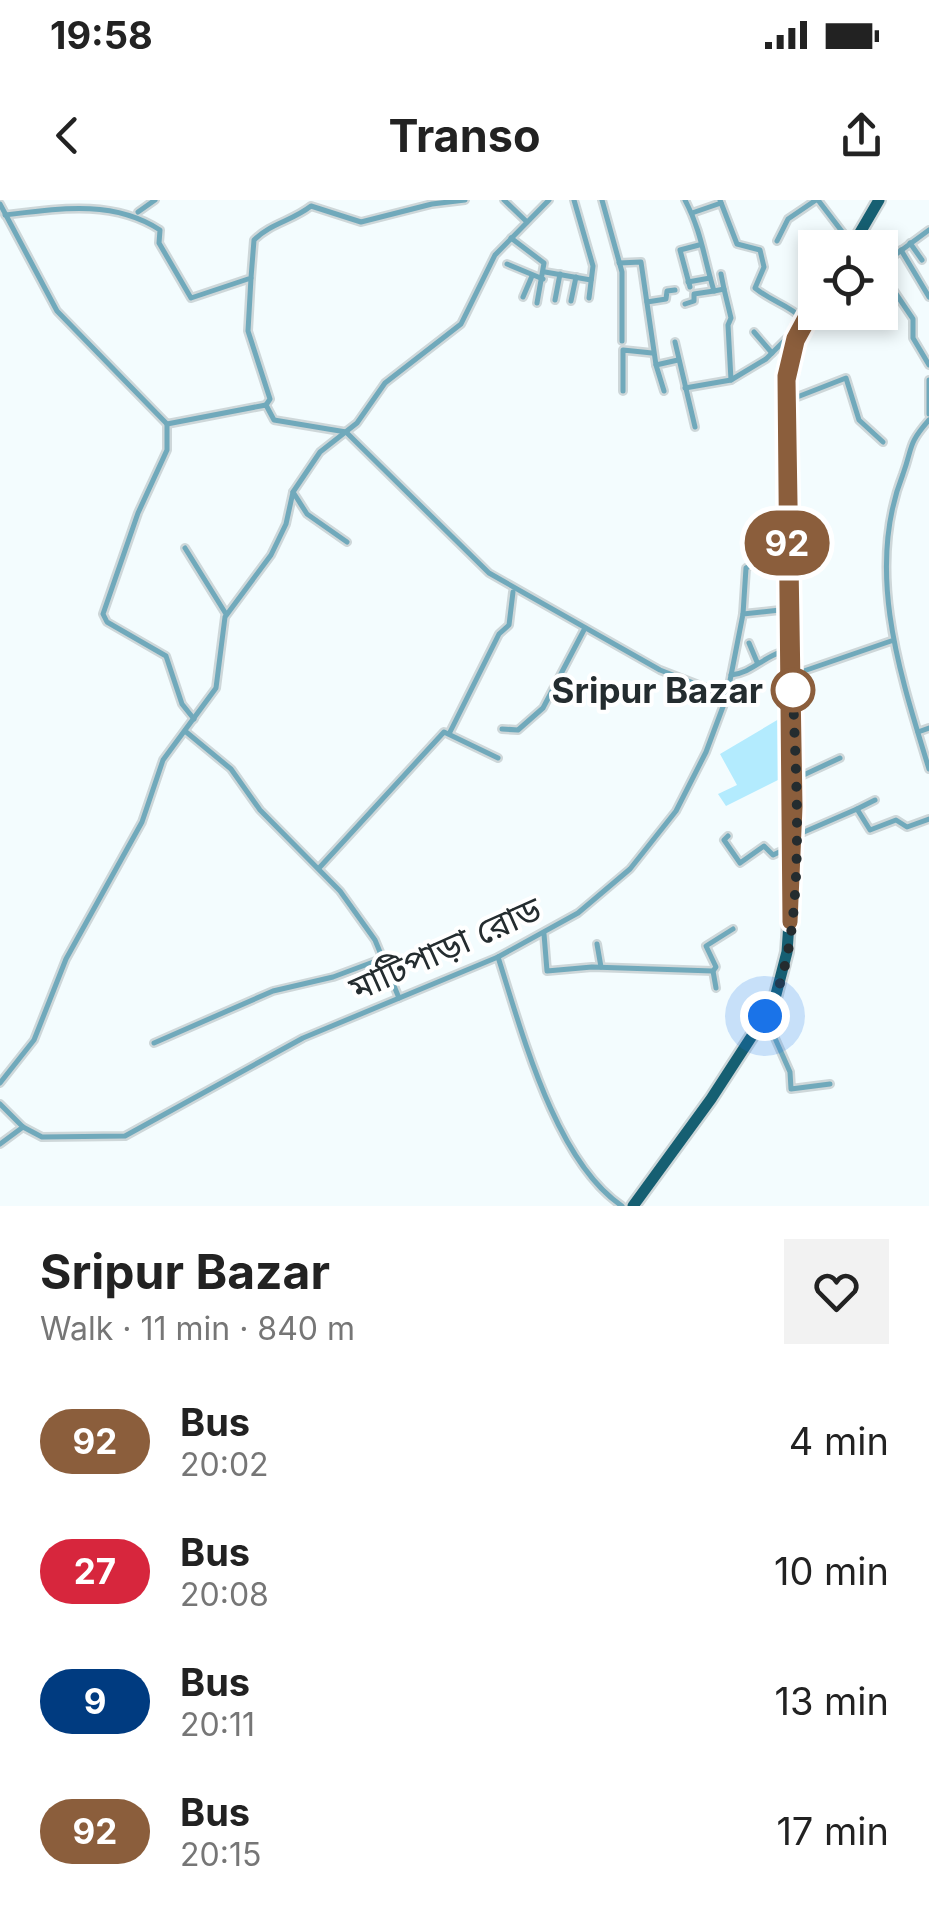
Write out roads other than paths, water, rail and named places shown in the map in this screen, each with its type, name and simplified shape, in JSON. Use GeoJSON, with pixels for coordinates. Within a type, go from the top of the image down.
{"type":"FeatureCollection","features":[{"type":"Feature","properties":{"kind":"main road"},"geometry":{"type":"LineString","coordinates":[[860,230],[877,200]]}},
{"type":"Feature","properties":{"kind":"main road"},"geometry":{"type":"LineString","coordinates":[[792,839],[785,376],[798,330]]}},
{"type":"Feature","properties":{"kind":"main road"},"geometry":{"type":"LineString","coordinates":[[633,1206],[711,1100],[780,986],[790,922],[794,779],[789,400],[791,362],[805,330]]}},
{"type":"Feature","properties":{"kind":"street"},"geometry":{"type":"LineString","coordinates":[[138,212],[155,200]]}},
{"type":"Feature","properties":{"kind":"street"},"geometry":{"type":"LineString","coordinates":[[168,424],[266,405],[270,399],[248,330],[254,240],[266,228],[292,220],[312,206],[361,222],[464,200]]}},
{"type":"Feature","properties":{"kind":"street"},"geometry":{"type":"LineString","coordinates":[[504,200],[528,223]]}},
{"type":"Feature","properties":{"kind":"street"},"geometry":{"type":"LineString","coordinates":[[0,1082],[34,1040],[66,961],[142,822],[163,760],[216,688],[226,614],[271,555],[286,524],[293,492],[320,452],[346,432],[385,383],[461,324],[490,262],[549,200]]}},
{"type":"Feature","properties":{"kind":"street"},"geometry":{"type":"LineString","coordinates":[[574,200],[593,266],[589,298]]}},
{"type":"Feature","properties":{"kind":"street"},"geometry":{"type":"LineString","coordinates":[[602,200],[619,263],[622,342]]}},
{"type":"Feature","properties":{"kind":"street"},"geometry":{"type":"LineString","coordinates":[[685,200],[702,241],[699,245],[714,291]]}},
{"type":"Feature","properties":{"kind":"street"},"geometry":{"type":"LineString","coordinates":[[777,241],[788,219],[817,200],[839,230]]}},
{"type":"Feature","properties":{"kind":"street"},"geometry":{"type":"LineString","coordinates":[[692,213],[721,201],[738,245],[760,250],[764,267],[755,288],[770,300],[785,302],[798,314]]}},
{"type":"Feature","properties":{"kind":"street"},"geometry":{"type":"LineString","coordinates":[[0,204],[57,312],[110,370],[154,406],[168,424],[167,450],[138,513],[102,614],[107,622],[166,656],[182,704],[194,719]]}},
{"type":"Feature","properties":{"kind":"street"},"geometry":{"type":"LineString","coordinates":[[5,215],[122,204],[160,230],[159,244],[191,298],[217,286],[250,278]]}},
{"type":"Feature","properties":{"kind":"street"},"geometry":{"type":"LineString","coordinates":[[898,253],[929,230]]}},
{"type":"Feature","properties":{"kind":"street"},"geometry":{"type":"LineString","coordinates":[[512,238],[543,261],[544,276],[537,303]]}},
{"type":"Feature","properties":{"kind":"street"},"geometry":{"type":"LineString","coordinates":[[910,243],[922,260]]}},
{"type":"Feature","properties":{"kind":"street"},"geometry":{"type":"LineString","coordinates":[[699,245],[680,250],[689,284],[710,278]]}},
{"type":"Feature","properties":{"kind":"street"},"geometry":{"type":"LineString","coordinates":[[901,250],[929,297]]}},
{"type":"Feature","properties":{"kind":"street"},"geometry":{"type":"LineString","coordinates":[[619,263],[640,260],[652,353],[664,391]]}},
{"type":"Feature","properties":{"kind":"street"},"geometry":{"type":"LineString","coordinates":[[507,264],[532,276],[560,274],[592,280]]}},
{"type":"Feature","properties":{"kind":"street"},"geometry":{"type":"LineString","coordinates":[[554,300],[560,274]]}},
{"type":"Feature","properties":{"kind":"street"},"geometry":{"type":"LineString","coordinates":[[721,274],[731,318],[731,380]]}},
{"type":"Feature","properties":{"kind":"street"},"geometry":{"type":"LineString","coordinates":[[523,297],[532,276]]}},
{"type":"Feature","properties":{"kind":"street"},"geometry":{"type":"LineString","coordinates":[[571,301],[576,277]]}},
{"type":"Feature","properties":{"kind":"street"},"geometry":{"type":"LineString","coordinates":[[685,304],[694,301],[694,294],[724,289]]}},
{"type":"Feature","properties":{"kind":"street"},"geometry":{"type":"LineString","coordinates":[[647,302],[666,299],[667,291],[674,290]]}},
{"type":"Feature","properties":{"kind":"street"},"geometry":{"type":"LineString","coordinates":[[898,296],[913,319],[913,338],[929,364]]}},
{"type":"Feature","properties":{"kind":"street"},"geometry":{"type":"LineString","coordinates":[[754,332],[772,353]]}},
{"type":"Feature","properties":{"kind":"street"},"geometry":{"type":"LineString","coordinates":[[684,388],[731,380],[787,338],[792,344]]}},
{"type":"Feature","properties":{"kind":"street"},"geometry":{"type":"LineString","coordinates":[[674,342],[696,427]]}},
{"type":"Feature","properties":{"kind":"street"},"geometry":{"type":"LineString","coordinates":[[623,391],[623,350],[652,353]]}},
{"type":"Feature","properties":{"kind":"street"},"geometry":{"type":"LineString","coordinates":[[656,365],[678,360]]}},
{"type":"Feature","properties":{"kind":"street"},"geometry":{"type":"LineString","coordinates":[[789,400],[846,378],[859,420],[883,442]]}},
{"type":"Feature","properties":{"kind":"street"},"geometry":{"type":"LineString","coordinates":[[929,380],[929,417],[909,444],[886,528],[891,641],[929,768]]}},
{"type":"Feature","properties":{"kind":"street"},"geometry":{"type":"LineString","coordinates":[[266,405],[274,420],[346,432],[468,554],[514,590],[660,670],[727,696]]}},
{"type":"Feature","properties":{"kind":"street"},"geometry":{"type":"LineString","coordinates":[[293,492],[307,514],[347,542]]}},
{"type":"Feature","properties":{"kind":"street","name":"মাটিপাড়া রোড"},"geometry":{"type":"LineString","coordinates":[[23,1127],[42,1137],[126,1136],[303,1038],[498,958],[544,934],[606,891],[653,844],[699,766],[727,696],[743,614],[746,568],[788,545]]}},
{"type":"Feature","properties":{"kind":"street"},"geometry":{"type":"LineString","coordinates":[[185,548],[226,614]]}},
{"type":"Feature","properties":{"kind":"street"},"geometry":{"type":"LineString","coordinates":[[320,867],[434,741],[450,732],[499,634],[509,625],[514,590]]}},
{"type":"Feature","properties":{"kind":"street"},"geometry":{"type":"LineString","coordinates":[[743,614],[789,609]]}},
{"type":"Feature","properties":{"kind":"street"},"geometry":{"type":"LineString","coordinates":[[502,729],[518,730],[543,708],[585,628]]}},
{"type":"Feature","properties":{"kind":"street"},"geometry":{"type":"LineString","coordinates":[[793,675],[891,641]]}},
{"type":"Feature","properties":{"kind":"street"},"geometry":{"type":"LineString","coordinates":[[749,643],[757,662]]}},
{"type":"Feature","properties":{"kind":"street"},"geometry":{"type":"LineString","coordinates":[[731,675],[745,674],[757,662],[789,650]]}},
{"type":"Feature","properties":{"kind":"street"},"geometry":{"type":"LineString","coordinates":[[918,732],[929,728]]}},
{"type":"Feature","properties":{"kind":"street"},"geometry":{"type":"LineString","coordinates":[[185,730],[231,769],[260,810],[320,867],[384,958],[400,999]]}},
{"type":"Feature","properties":{"kind":"street"},"geometry":{"type":"LineString","coordinates":[[450,732],[498,758]]}},
{"type":"Feature","properties":{"kind":"street"},"geometry":{"type":"LineString","coordinates":[[794,779],[840,758]]}},
{"type":"Feature","properties":{"kind":"street"},"geometry":{"type":"LineString","coordinates":[[728,836],[724,840],[740,864],[764,846],[773,855],[792,839],[875,800]]}},
{"type":"Feature","properties":{"kind":"street"},"geometry":{"type":"LineString","coordinates":[[857,809],[870,830],[896,820],[907,827],[929,819]]}},
{"type":"Feature","properties":{"kind":"street"},"geometry":{"type":"LineString","coordinates":[[716,988],[716,968],[706,946],[733,929]]}},
{"type":"Feature","properties":{"kind":"street"},"geometry":{"type":"LineString","coordinates":[[544,934],[547,971],[601,967],[714,971]]}},
{"type":"Feature","properties":{"kind":"street"},"geometry":{"type":"LineString","coordinates":[[597,944],[601,967]]}},
{"type":"Feature","properties":{"kind":"street"},"geometry":{"type":"LineString","coordinates":[[154,1042],[273,990],[333,977],[384,958]]}},
{"type":"Feature","properties":{"kind":"street"},"geometry":{"type":"LineString","coordinates":[[498,958],[519,1023],[578,1162],[604,1194],[622,1206]]}},
{"type":"Feature","properties":{"kind":"street"},"geometry":{"type":"LineString","coordinates":[[765,1016],[790,1072],[791,1089],[830,1084]]}},
{"type":"Feature","properties":{"kind":"street"},"geometry":{"type":"LineString","coordinates":[[0,1104],[23,1127],[0,1144]]}},
{"type":"Feature","properties":{"kind":"place","name":"Sripur Bazar"},"geometry":{"type":"Point","coordinates":[793,690]}}]}
